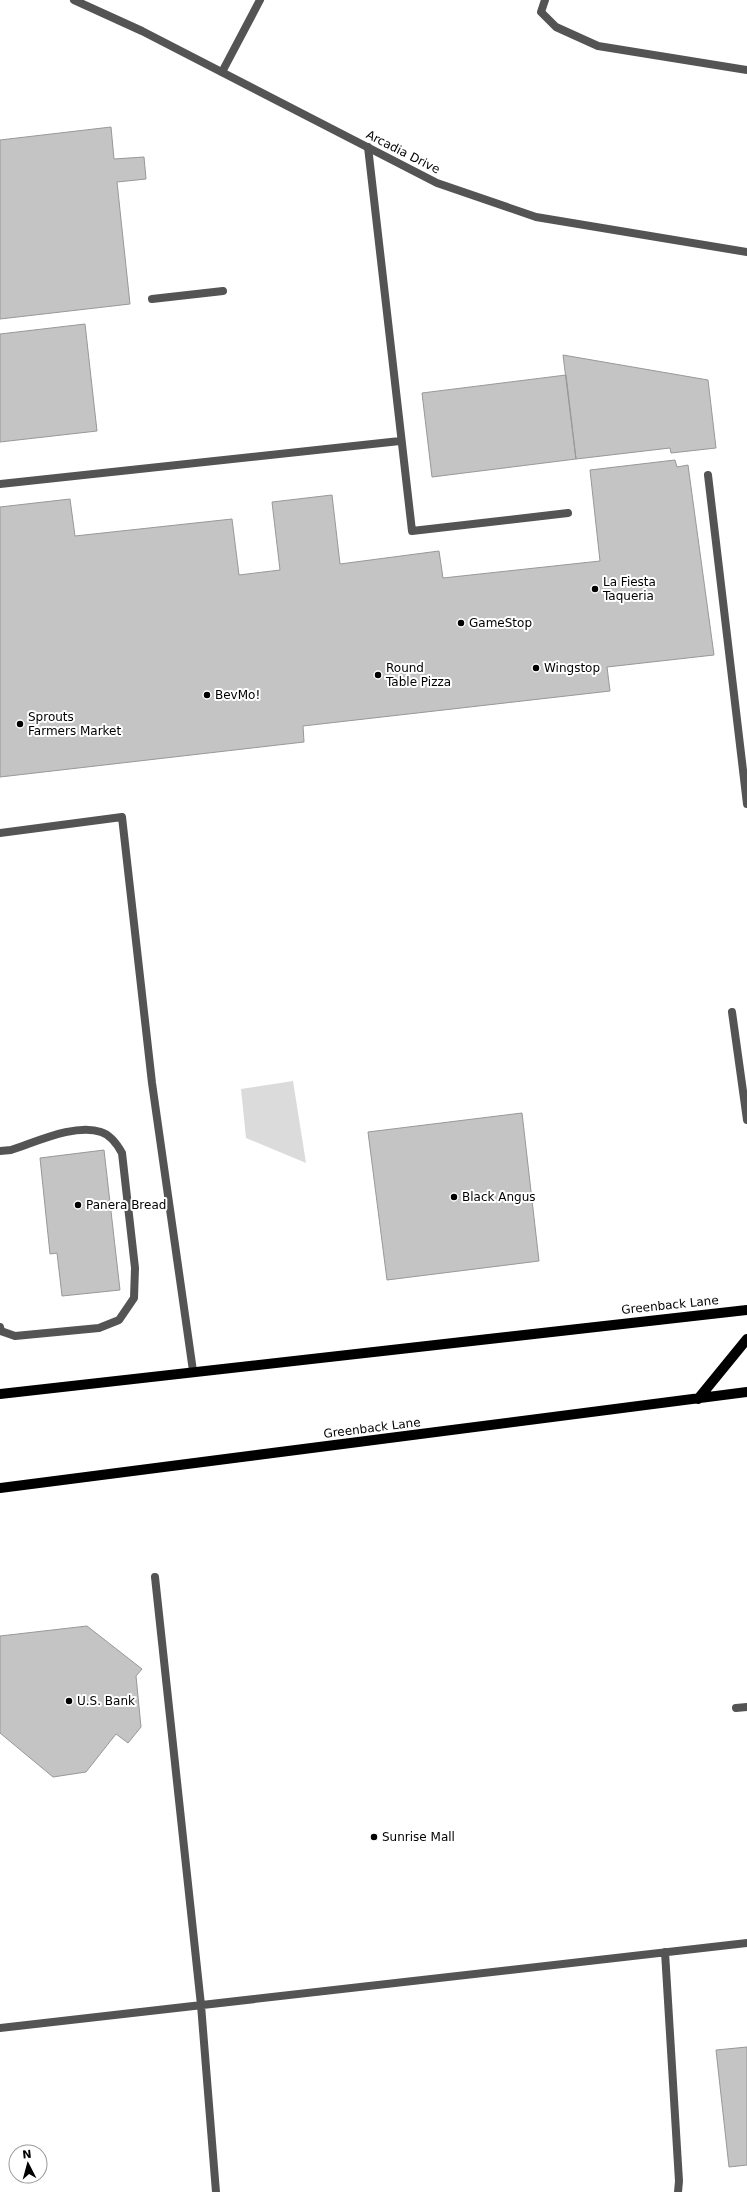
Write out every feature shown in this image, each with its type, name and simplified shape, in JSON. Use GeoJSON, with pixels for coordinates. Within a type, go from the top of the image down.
{"type":"FeatureCollection","features":[{"type":"Feature","properties":{"kind":"main road","name":"Greenback Lane"},"geometry":{"type":"LineString","coordinates":[[0,1394],[193,1371],[747,1310]]}},
{"type":"Feature","properties":{"kind":"main road"},"geometry":{"type":"LineString","coordinates":[[698,1399],[747,1339]]}},
{"type":"Feature","properties":{"kind":"main road","name":"Greenback Lane"},"geometry":{"type":"LineString","coordinates":[[0,1488],[747,1392]]}},
{"type":"Feature","properties":{"kind":"street","name":"Arcadia Drive"},"geometry":{"type":"LineString","coordinates":[[74,0],[142,31],[437,183],[536,217],[747,252]]}},
{"type":"Feature","properties":{"kind":"street"},"geometry":{"type":"LineString","coordinates":[[222,72],[260,0]]}},
{"type":"Feature","properties":{"kind":"street"},"geometry":{"type":"LineString","coordinates":[[545,0],[541,12],[556,27],[598,46],[747,70]]}},
{"type":"Feature","properties":{"kind":"street"},"geometry":{"type":"LineString","coordinates":[[368,147],[400,441],[412,531],[568,513]]}},
{"type":"Feature","properties":{"kind":"street"},"geometry":{"type":"LineString","coordinates":[[152,299],[223,291]]}},
{"type":"Feature","properties":{"kind":"street"},"geometry":{"type":"LineString","coordinates":[[0,484],[400,441]]}},
{"type":"Feature","properties":{"kind":"street"},"geometry":{"type":"LineString","coordinates":[[708,475],[747,804]]}},
{"type":"Feature","properties":{"kind":"street"},"geometry":{"type":"LineString","coordinates":[[0,833],[122,817],[152,1083],[193,1371]]}},
{"type":"Feature","properties":{"kind":"street"},"geometry":{"type":"LineString","coordinates":[[732,1012],[747,1120]]}},
{"type":"Feature","properties":{"kind":"street"},"geometry":{"type":"LineString","coordinates":[[0,1151],[11,1150],[81,1129],[101,1132],[115,1141],[122,1153],[135,1276],[134,1298],[119,1320],[99,1328],[15,1336],[1,1331],[0,1327]]}},
{"type":"Feature","properties":{"kind":"street"},"geometry":{"type":"LineString","coordinates":[[155,1577],[201,2005],[216,2192]]}},
{"type":"Feature","properties":{"kind":"street"},"geometry":{"type":"LineString","coordinates":[[736,1708],[747,1707]]}},
{"type":"Feature","properties":{"kind":"street"},"geometry":{"type":"LineString","coordinates":[[0,2028],[747,1943]]}},
{"type":"Feature","properties":{"kind":"street"},"geometry":{"type":"LineString","coordinates":[[665,1952],[678,2192]]}},
{"type":"Feature","properties":{"kind":"shaded area"},"geometry":{"type":"Polygon","coordinates":[[[293,1081],[306,1163],[246,1138],[241,1089],[293,1081]]]}},
{"type":"Feature","properties":{"kind":"building"},"geometry":{"type":"Polygon","coordinates":[[[111,127],[114,159],[144,157],[146,179],[117,182],[130,304],[0,319],[0,140],[111,127]]]}},
{"type":"Feature","properties":{"kind":"building"},"geometry":{"type":"Polygon","coordinates":[[[85,324],[97,431],[0,442],[0,334],[85,324]]]}},
{"type":"Feature","properties":{"kind":"building"},"geometry":{"type":"Polygon","coordinates":[[[563,355],[708,380],[716,448],[671,453],[670,448],[576,459],[563,355]]]}},
{"type":"Feature","properties":{"kind":"building"},"geometry":{"type":"Polygon","coordinates":[[[566,375],[576,459],[432,477],[422,393],[566,375]]]}},
{"type":"Feature","properties":{"kind":"building"},"geometry":{"type":"Polygon","coordinates":[[[675,460],[677,467],[688,465],[714,655],[607,667],[610,691],[303,726],[304,742],[0,777],[0,507],[70,499],[75,536],[232,519],[239,575],[280,570],[272,502],[332,495],[340,564],[439,551],[443,578],[600,561],[590,470],[675,460]]]}},
{"type":"Feature","properties":{"kind":"building","name":"Black Angus"},"geometry":{"type":"Polygon","coordinates":[[[522,1113],[539,1261],[387,1280],[368,1132],[522,1113]]]}},
{"type":"Feature","properties":{"kind":"building","name":"Panera Bread"},"geometry":{"type":"Polygon","coordinates":[[[104,1150],[120,1290],[62,1296],[57,1253],[50,1254],[40,1158],[104,1150]]]}},
{"type":"Feature","properties":{"kind":"building","name":"U.S. Bank"},"geometry":{"type":"Polygon","coordinates":[[[87,1626],[142,1669],[136,1676],[141,1727],[128,1743],[116,1734],[86,1772],[53,1777],[0,1733],[0,1636],[87,1626]]]}},
{"type":"Feature","properties":{"kind":"building"},"geometry":{"type":"Polygon","coordinates":[[[747,2047],[747,2165],[729,2167],[716,2050],[747,2047]]]}},
{"type":"Feature","properties":{"kind":"place","name":"La Fiesta Taqueria"},"geometry":{"type":"Point","coordinates":[595,589]}},
{"type":"Feature","properties":{"kind":"place","name":"GameStop"},"geometry":{"type":"Point","coordinates":[461,623]}},
{"type":"Feature","properties":{"kind":"place","name":"Wingstop"},"geometry":{"type":"Point","coordinates":[536,668]}},
{"type":"Feature","properties":{"kind":"place","name":"Round Table Pizza"},"geometry":{"type":"Point","coordinates":[378,675]}},
{"type":"Feature","properties":{"kind":"place","name":"BevMo!"},"geometry":{"type":"Point","coordinates":[207,695]}},
{"type":"Feature","properties":{"kind":"place","name":"Sprouts Farmers Market"},"geometry":{"type":"Point","coordinates":[20,724]}},
{"type":"Feature","properties":{"kind":"place","name":"Black Angus"},"geometry":{"type":"Point","coordinates":[454,1197]}},
{"type":"Feature","properties":{"kind":"place","name":"Panera Bread"},"geometry":{"type":"Point","coordinates":[78,1205]}},
{"type":"Feature","properties":{"kind":"place","name":"U.S. Bank"},"geometry":{"type":"Point","coordinates":[69,1701]}},
{"type":"Feature","properties":{"kind":"place","name":"Sunrise Mall"},"geometry":{"type":"Point","coordinates":[374,1837]}}]}
